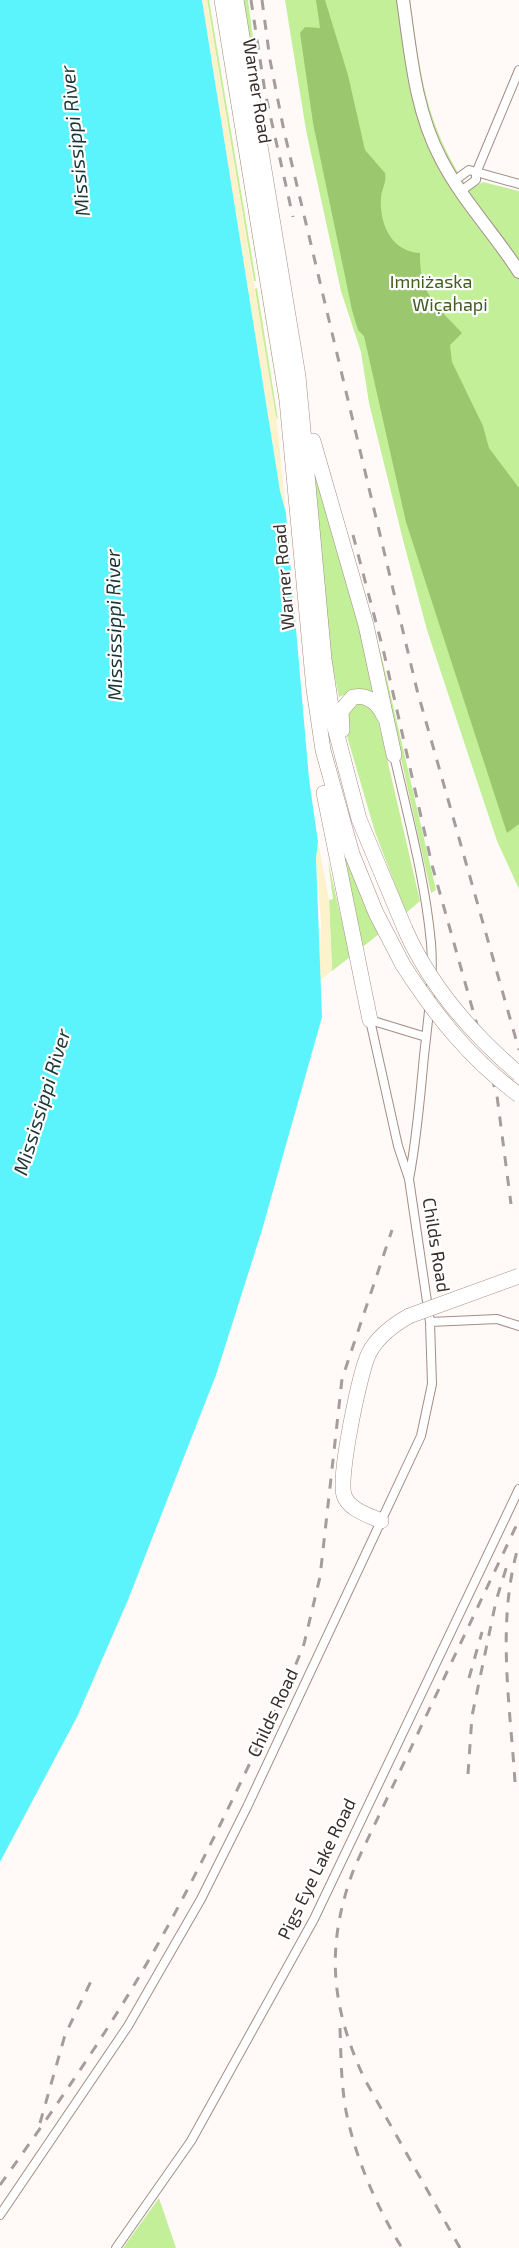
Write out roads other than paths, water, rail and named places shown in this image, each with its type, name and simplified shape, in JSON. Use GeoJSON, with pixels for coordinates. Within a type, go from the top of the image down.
{"type":"FeatureCollection","features":[{"type":"Feature","properties":{"kind":"highway","name":"Warner Road"},"geometry":{"type":"LineString","coordinates":[[222,0],[287,400],[314,688],[327,772],[345,834],[367,894],[404,965],[450,1031],[481,1063],[519,1095]]}},
{"type":"Feature","properties":{"kind":"highway","name":"Warner Road"},"geometry":{"type":"LineString","coordinates":[[236,0],[298,376],[327,679],[337,741],[353,801],[378,869],[422,962],[452,1006],[484,1043],[519,1074]]}},
{"type":"Feature","properties":{"kind":"highway"},"geometry":{"type":"LineString","coordinates":[[298,376],[322,478],[366,625],[394,755]]}},
{"type":"Feature","properties":{"kind":"highway"},"geometry":{"type":"LineString","coordinates":[[314,688],[326,805],[370,1020]]}},
{"type":"Feature","properties":{"kind":"highway"},"geometry":{"type":"LineString","coordinates":[[353,801],[341,716],[344,705],[350,699],[365,696],[378,706],[394,755]]}},
{"type":"Feature","properties":{"kind":"highway"},"geometry":{"type":"LineString","coordinates":[[381,1521],[352,1507],[347,1501],[343,1478],[360,1382],[369,1353],[387,1331],[409,1316],[519,1276]]}},
{"type":"Feature","properties":{"kind":"street"},"geometry":{"type":"LineString","coordinates":[[403,0],[421,108],[431,138],[457,186],[519,272]]}},
{"type":"Feature","properties":{"kind":"street"},"geometry":{"type":"LineString","coordinates":[[476,173],[519,70]]}},
{"type":"Feature","properties":{"kind":"street"},"geometry":{"type":"LineString","coordinates":[[457,186],[469,170],[519,184]]}},
{"type":"Feature","properties":{"kind":"street","name":"Childs Road"},"geometry":{"type":"LineString","coordinates":[[394,755],[428,911],[432,973],[415,1146],[409,1179]]}},
{"type":"Feature","properties":{"kind":"street"},"geometry":{"type":"LineString","coordinates":[[370,1020],[426,1037]]}},
{"type":"Feature","properties":{"kind":"street","name":"Childs Road"},"geometry":{"type":"LineString","coordinates":[[0,2215],[122,2035],[201,1899],[247,1807],[426,1422],[433,1372],[430,1322],[409,1179],[398,1146],[370,1020]]}},
{"type":"Feature","properties":{"kind":"street"},"geometry":{"type":"LineString","coordinates":[[430,1322],[497,1319],[519,1326]]}},
{"type":"Feature","properties":{"kind":"street","name":"Pigs Eye Lake Road"},"geometry":{"type":"LineString","coordinates":[[116,2248],[191,2140],[314,1919],[519,1489]]}},
{"type":"Feature","properties":{"kind":"water","name":"Mississippi River"},"geometry":{"type":"Polygon","coordinates":[[[0,0],[202,0],[280,491],[286,513],[309,779],[318,842],[316,858],[322,1017],[262,1230],[216,1375],[128,1600],[77,1717],[0,1862],[0,0]]]}},
{"type":"Feature","properties":{"kind":"railway"},"geometry":{"type":"LineString","coordinates":[[251,0],[265,92],[293,217]]}},
{"type":"Feature","properties":{"kind":"railway"},"geometry":{"type":"LineString","coordinates":[[262,0],[270,60],[284,131],[417,690],[519,1050]]}},
{"type":"Feature","properties":{"kind":"railway"},"geometry":{"type":"LineString","coordinates":[[353,535],[384,653],[432,865],[497,1096],[511,1204]]}},
{"type":"Feature","properties":{"kind":"railway"},"geometry":{"type":"LineString","coordinates":[[0,2185],[74,2079],[143,1970],[201,1862],[290,1679],[304,1644],[320,1577],[342,1379],[392,1230]]}},
{"type":"Feature","properties":{"kind":"railway"},"geometry":{"type":"LineString","coordinates":[[460,2248],[365,2080],[353,2052],[344,2026],[339,2000],[336,1948],[345,1895],[355,1866],[519,1520]]}},
{"type":"Feature","properties":{"kind":"railway"},"geometry":{"type":"LineString","coordinates":[[515,1782],[506,1632],[512,1573],[519,1544]]}},
{"type":"Feature","properties":{"kind":"railway"},"geometry":{"type":"LineString","coordinates":[[468,1774],[472,1716],[496,1601],[509,1559]]}},
{"type":"Feature","properties":{"kind":"railway"},"geometry":{"type":"LineString","coordinates":[[469,1678],[482,1632]]}},
{"type":"Feature","properties":{"kind":"railway"},"geometry":{"type":"LineString","coordinates":[[40,2123],[65,2035],[93,1977]]}},
{"type":"Feature","properties":{"kind":"railway"},"geometry":{"type":"LineString","coordinates":[[340,2028],[343,2090],[355,2146],[368,2182],[402,2248]]}},
{"type":"Feature","properties":{"kind":"park label","name":"Imniżaska"},"geometry":{"type":"Point","coordinates":[431,282]}},
{"type":"Feature","properties":{"kind":"park label","name":"Wic̣aḣapi"},"geometry":{"type":"Point","coordinates":[450,305]}}]}
